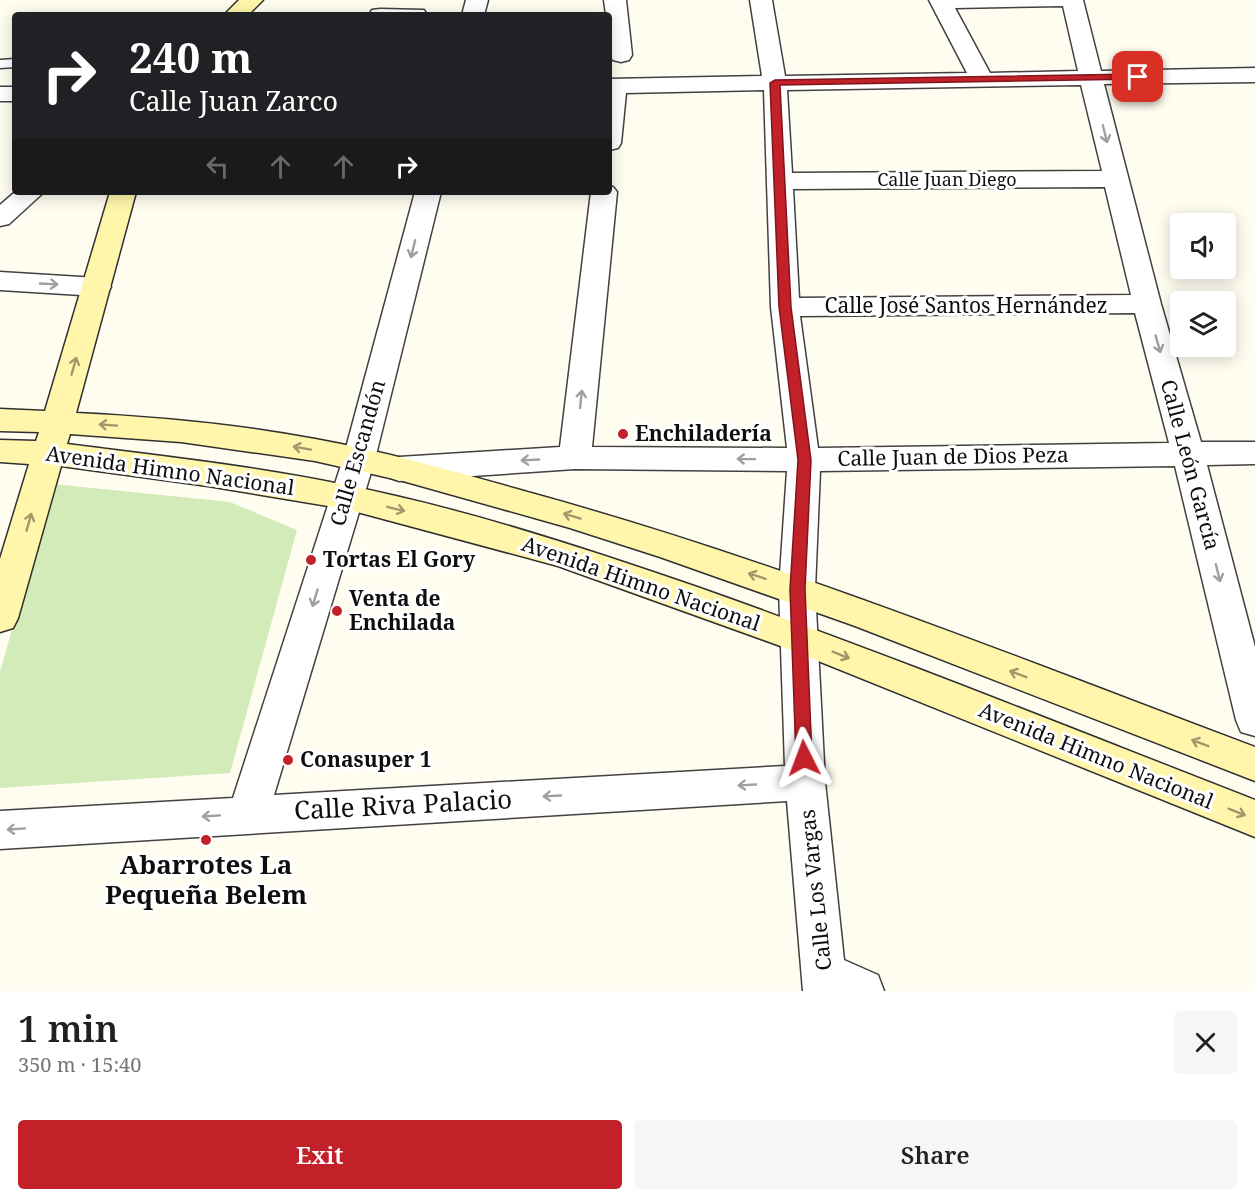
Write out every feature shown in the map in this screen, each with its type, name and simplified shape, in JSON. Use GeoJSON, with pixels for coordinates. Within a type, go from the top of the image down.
{"type":"FeatureCollection","features":[{"type":"Feature","properties":{"kind":"main road"},"geometry":{"type":"LineString","coordinates":[[238,12],[252,0]]}},
{"type":"Feature","properties":{"kind":"main road"},"geometry":{"type":"LineString","coordinates":[[0,618],[10,554],[53,438],[122,195]]}},
{"type":"Feature","properties":{"kind":"main road","name":"Avenida Himno Nacional"},"geometry":{"type":"LineString","coordinates":[[0,420],[53,438],[208,474],[346,497],[455,524],[565,555],[798,638],[1255,819]]}},
{"type":"Feature","properties":{"kind":"main road","name":"Avenida Himno Nacional"},"geometry":{"type":"LineString","coordinates":[[0,451],[53,438],[209,435],[359,459],[567,514],[797,589],[1255,764]]}},
{"type":"Feature","properties":{"kind":"street"},"geometry":{"type":"LineString","coordinates":[[615,0],[621,55]]}},
{"type":"Feature","properties":{"kind":"street","name":"Calle Los Vargas"},"geometry":{"type":"LineString","coordinates":[[761,0],[775,83],[785,307],[804,460],[797,589],[805,782],[837,985]]}},
{"type":"Feature","properties":{"kind":"street"},"geometry":{"type":"LineString","coordinates":[[982,79],[941,1],[1064,0]]}},
{"type":"Feature","properties":{"kind":"street","name":"Calle León García"},"geometry":{"type":"LineString","coordinates":[[1072,0],[1147,304],[1188,454],[1255,720]]}},
{"type":"Feature","properties":{"kind":"street"},"geometry":{"type":"LineString","coordinates":[[612,86],[1255,75]]}},
{"type":"Feature","properties":{"kind":"street","name":"Calle Juan Diego"},"geometry":{"type":"LineString","coordinates":[[778,182],[1116,179]]}},
{"type":"Feature","properties":{"kind":"street"},"geometry":{"type":"LineString","coordinates":[[0,218],[27,195]]}},
{"type":"Feature","properties":{"kind":"street","name":"Calle Escandón"},"geometry":{"type":"LineString","coordinates":[[248,814],[359,459],[427,195]]}},
{"type":"Feature","properties":{"kind":"street"},"geometry":{"type":"LineString","coordinates":[[575,458],[604,195]]}},
{"type":"Feature","properties":{"kind":"street"},"geometry":{"type":"LineString","coordinates":[[0,281],[97,287]]}},
{"type":"Feature","properties":{"kind":"street","name":"Calle José Santos Hernández"},"geometry":{"type":"LineString","coordinates":[[785,307],[1147,304]]}},
{"type":"Feature","properties":{"kind":"street","name":"Calle Juan de Dios Peza"},"geometry":{"type":"LineString","coordinates":[[399,469],[575,458],[804,460],[1255,453]]}},
{"type":"Feature","properties":{"kind":"street","name":"Calle Riva Palacio"},"geometry":{"type":"LineString","coordinates":[[0,830],[805,782]]}},
{"type":"Feature","properties":{"kind":"green space"},"geometry":{"type":"Polygon","coordinates":[[[53,484],[230,502],[297,530],[230,773],[0,788],[0,672],[53,484]]]}},
{"type":"Feature","properties":{"kind":"place","name":"Enchiladería"},"geometry":{"type":"Point","coordinates":[623,434]}},
{"type":"Feature","properties":{"kind":"place","name":"Tortas El Gory"},"geometry":{"type":"Point","coordinates":[311,560]}},
{"type":"Feature","properties":{"kind":"place","name":"Venta de Enchilada"},"geometry":{"type":"Point","coordinates":[337,611]}},
{"type":"Feature","properties":{"kind":"place","name":"Conasuper 1"},"geometry":{"type":"Point","coordinates":[288,760]}},
{"type":"Feature","properties":{"kind":"place","name":"Abarrotes La Pequeña Belem"},"geometry":{"type":"Point","coordinates":[206,840]}},
{"type":"Feature","properties":{"kind":"route"},"geometry":{"type":"LineString","coordinates":[[804,758],[797,589],[804,460],[785,307],[775,83],[1138,77]]}}]}
